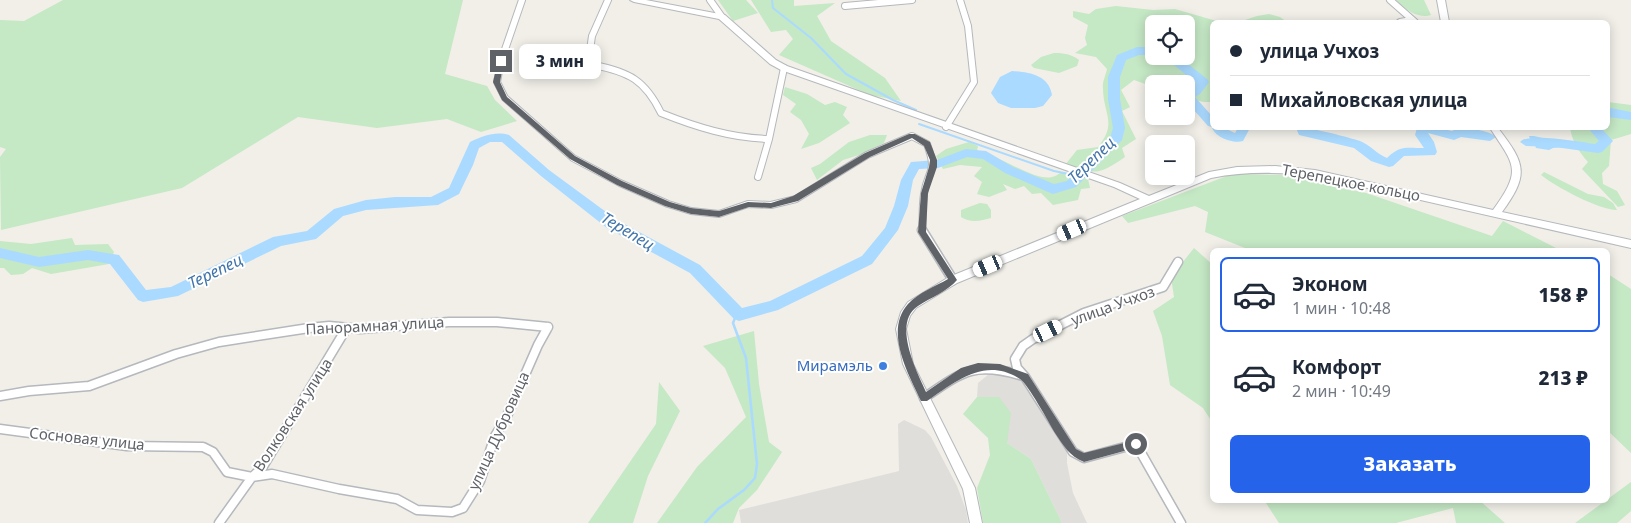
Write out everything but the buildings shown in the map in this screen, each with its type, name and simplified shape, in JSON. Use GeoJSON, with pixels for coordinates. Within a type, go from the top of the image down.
{"type":"FeatureCollection","features":[{"type":"Feature","properties":{"kind":"street"},"geometry":{"type":"LineString","coordinates":[[522,0],[501,61],[497,82],[505,98],[573,158],[620,183],[668,204],[691,211],[719,214],[748,204],[771,205],[796,199],[867,155],[912,136],[927,144],[933,163],[924,193],[922,232],[953,280]]}},
{"type":"Feature","properties":{"kind":"street"},"geometry":{"type":"LineString","coordinates":[[608,0],[592,36],[589,57],[594,65],[616,69],[636,77],[654,98],[661,113],[705,131],[739,138],[769,139]]}},
{"type":"Feature","properties":{"kind":"street"},"geometry":{"type":"LineString","coordinates":[[634,0],[722,17]]}},
{"type":"Feature","properties":{"kind":"street"},"geometry":{"type":"LineString","coordinates":[[710,0],[722,17],[773,62],[784,68],[1067,168],[1148,199]]}},
{"type":"Feature","properties":{"kind":"street"},"geometry":{"type":"LineString","coordinates":[[845,6],[912,0]]}},
{"type":"Feature","properties":{"kind":"street"},"geometry":{"type":"LineString","coordinates":[[946,126],[974,82],[968,26],[960,0]]}},
{"type":"Feature","properties":{"kind":"street"},"geometry":{"type":"LineString","coordinates":[[1390,0],[1413,20]]}},
{"type":"Feature","properties":{"kind":"street"},"geometry":{"type":"LineString","coordinates":[[1441,0],[1445,20]]}},
{"type":"Feature","properties":{"kind":"street"},"geometry":{"type":"LineString","coordinates":[[758,177],[769,139],[784,68]]}},
{"type":"Feature","properties":{"kind":"street"},"geometry":{"type":"LineString","coordinates":[[1496,130],[1512,152],[1519,170],[1512,191],[1496,213]]}},
{"type":"Feature","properties":{"kind":"street","name":"Терепецкое кольцо"},"geometry":{"type":"LineString","coordinates":[[976,523],[969,488],[908,364],[901,328],[905,315],[912,305],[953,280],[1148,199],[1209,175],[1235,169],[1276,168],[1315,174],[1631,244]]}},
{"type":"Feature","properties":{"kind":"street","name":"улица Учхоз"},"geometry":{"type":"LineString","coordinates":[[1178,262],[1163,287],[1084,313],[1033,338],[1023,346],[1015,359],[1017,368],[1073,452],[1084,458],[1136,444],[1181,523]]}},
{"type":"Feature","properties":{"kind":"street","name":"Панорамная улица"},"geometry":{"type":"LineString","coordinates":[[0,396],[89,386],[176,354],[219,342],[309,328],[329,326],[360,329],[449,322],[497,322],[548,327]]}},
{"type":"Feature","properties":{"kind":"street","name":"улица Дубровица"},"geometry":{"type":"LineString","coordinates":[[463,508],[480,480],[495,436],[506,418],[538,345],[548,327]]}},
{"type":"Feature","properties":{"kind":"street","name":"Волковская улица"},"geometry":{"type":"LineString","coordinates":[[220,523],[252,477],[262,468],[332,355],[346,328]]}},
{"type":"Feature","properties":{"kind":"street"},"geometry":{"type":"LineString","coordinates":[[924,398],[964,371],[978,367],[1000,368],[1024,376]]}},
{"type":"Feature","properties":{"kind":"street","name":"Сосновая улица"},"geometry":{"type":"LineString","coordinates":[[0,429],[127,446],[202,447],[213,452],[227,472],[252,477],[272,474],[396,499],[417,510],[452,512],[463,508]]}},
{"type":"Feature","properties":{"kind":"shaded area"},"geometry":{"type":"Polygon","coordinates":[[[994,370],[1022,380],[1067,447],[1067,463],[1073,493],[1087,523],[1062,523],[1031,459],[1007,443],[977,397],[978,383],[994,370]]]}},
{"type":"Feature","properties":{"kind":"shaded area"},"geometry":{"type":"Polygon","coordinates":[[[904,420],[925,430],[931,437],[957,486],[966,510],[968,523],[741,523],[739,510],[899,471],[898,424],[904,420]]]}},
{"type":"Feature","properties":{"kind":"green space"},"geometry":{"type":"Polygon","coordinates":[[[63,0],[463,0],[445,74],[487,86],[495,100],[517,121],[481,132],[447,119],[377,128],[298,117],[182,188],[1,230],[0,157],[6,149],[0,147],[0,20],[24,21],[63,0]]]}},
{"type":"Feature","properties":{"kind":"green space"},"geometry":{"type":"Polygon","coordinates":[[[718,0],[746,0],[758,13],[733,21],[718,0]]]}},
{"type":"Feature","properties":{"kind":"green space"},"geometry":{"type":"Polygon","coordinates":[[[751,0],[794,0],[794,6],[835,3],[817,16],[831,41],[885,78],[901,101],[870,95],[779,55],[793,39],[786,30],[771,32],[751,0]]]}},
{"type":"Feature","properties":{"kind":"green space"},"geometry":{"type":"Polygon","coordinates":[[[1396,0],[1424,0],[1431,15],[1421,16],[1416,14],[1407,10],[1396,0]]]}},
{"type":"Feature","properties":{"kind":"green space"},"geometry":{"type":"Polygon","coordinates":[[[1116,6],[1153,10],[1175,9],[1213,20],[1210,20],[1210,102],[1195,100],[1195,75],[1145,75],[1145,84],[1134,80],[1121,90],[1130,107],[1122,111],[1136,139],[1122,148],[1125,157],[1108,168],[1096,172],[1065,165],[1077,150],[1098,147],[1104,139],[1108,125],[1103,86],[1107,69],[1096,57],[1075,53],[1087,45],[1085,38],[1088,25],[1073,17],[1073,11],[1089,14],[1096,9],[1116,6]]]}},
{"type":"Feature","properties":{"kind":"green space"},"geometry":{"type":"Polygon","coordinates":[[[1269,14],[1284,20],[1245,20],[1269,14]]]}},
{"type":"Feature","properties":{"kind":"green space"},"geometry":{"type":"Polygon","coordinates":[[[1054,53],[1073,56],[1079,60],[1077,66],[1059,73],[1034,68],[1031,65],[1041,57],[1054,53]]]}},
{"type":"Feature","properties":{"kind":"green space"},"geometry":{"type":"Polygon","coordinates":[[[785,87],[807,94],[825,105],[835,102],[847,107],[843,115],[850,123],[819,143],[801,149],[809,134],[801,120],[790,112],[796,104],[783,95],[785,87]]]}},
{"type":"Feature","properties":{"kind":"green space"},"geometry":{"type":"Polygon","coordinates":[[[1610,102],[1631,105],[1631,134],[1611,140],[1609,166],[1602,173],[1603,184],[1617,191],[1625,205],[1618,207],[1582,169],[1588,162],[1572,137],[1570,130],[1610,130],[1610,102]]]}},
{"type":"Feature","properties":{"kind":"green space"},"geometry":{"type":"Polygon","coordinates":[[[870,135],[887,135],[884,143],[859,155],[843,160],[817,180],[811,168],[820,164],[849,142],[870,135]]]}},
{"type":"Feature","properties":{"kind":"green space"},"geometry":{"type":"Polygon","coordinates":[[[969,142],[978,146],[977,151],[1036,175],[1052,177],[1063,172],[1088,179],[1090,188],[1081,189],[1078,200],[1053,205],[1041,193],[1032,194],[1024,186],[1015,189],[1003,184],[1007,190],[989,197],[977,194],[982,182],[974,176],[982,167],[960,165],[943,169],[936,156],[946,149],[969,142]]]}},
{"type":"Feature","properties":{"kind":"green space"},"geometry":{"type":"Polygon","coordinates":[[[1544,172],[1588,194],[1604,197],[1613,203],[1617,210],[1589,202],[1557,186],[1541,175],[1544,172]]]}},
{"type":"Feature","properties":{"kind":"green space"},"geometry":{"type":"Polygon","coordinates":[[[1232,174],[1282,175],[1366,193],[1492,236],[1503,221],[1556,248],[1245,248],[1205,232],[1208,212],[1195,206],[1128,223],[1122,216],[1232,174]]]}},
{"type":"Feature","properties":{"kind":"green space"},"geometry":{"type":"Polygon","coordinates":[[[980,203],[987,204],[991,210],[991,218],[976,221],[961,217],[961,210],[980,203]]]}},
{"type":"Feature","properties":{"kind":"green space"},"geometry":{"type":"Polygon","coordinates":[[[72,238],[75,245],[108,244],[114,252],[109,264],[51,274],[32,268],[23,274],[11,275],[4,268],[0,268],[0,241],[31,244],[72,238]]]}},
{"type":"Feature","properties":{"kind":"green space"},"geometry":{"type":"Polygon","coordinates":[[[1194,248],[1210,262],[1210,419],[1203,408],[1170,385],[1162,336],[1153,311],[1174,297],[1171,277],[1194,248]]]}},
{"type":"Feature","properties":{"kind":"green space"},"geometry":{"type":"Polygon","coordinates":[[[1610,275],[1631,289],[1631,453],[1610,433],[1610,275]]]}},
{"type":"Feature","properties":{"kind":"green space"},"geometry":{"type":"Polygon","coordinates":[[[754,331],[759,384],[769,442],[782,452],[757,490],[739,508],[733,523],[657,523],[697,467],[746,417],[725,368],[703,346],[754,331]]]}},
{"type":"Feature","properties":{"kind":"green space"},"geometry":{"type":"Polygon","coordinates":[[[659,382],[680,411],[648,476],[633,523],[588,523],[656,424],[659,382]]]}},
{"type":"Feature","properties":{"kind":"green space"},"geometry":{"type":"Polygon","coordinates":[[[977,397],[999,397],[1011,413],[1007,443],[1031,459],[1062,523],[983,523],[977,488],[990,455],[988,438],[963,414],[977,397]]]}},
{"type":"Feature","properties":{"kind":"green space"},"geometry":{"type":"Polygon","coordinates":[[[1631,482],[1631,511],[1617,523],[1575,523],[1602,503],[1610,503],[1610,497],[1631,482]]]}},
{"type":"Feature","properties":{"kind":"green space"},"geometry":{"type":"Polygon","coordinates":[[[1266,503],[1482,503],[1505,523],[1456,523],[1453,508],[1396,523],[1279,523],[1266,503]]]}},
{"type":"Feature","properties":{"kind":"water"},"geometry":{"type":"Polygon","coordinates":[[[1012,71],[1025,72],[1037,76],[1047,83],[1052,95],[1043,106],[1011,108],[998,103],[991,93],[1000,77],[1012,71]]]}},
{"type":"Feature","properties":{"kind":"water"},"geometry":{"type":"Polygon","coordinates":[[[1529,136],[1577,146],[1549,150],[1536,148],[1535,145],[1526,142],[1531,141],[1529,136]]]}},
{"type":"Feature","properties":{"kind":"waterway"},"geometry":{"type":"LineString","coordinates":[[772,0],[773,8],[811,38],[846,74],[893,100],[916,110]]}},
{"type":"Feature","properties":{"kind":"waterway","name":"Терепец"},"geometry":{"type":"LineString","coordinates":[[0,253],[39,262],[88,255],[114,259],[143,296],[173,292],[278,241],[311,235],[339,212],[366,205],[395,202],[433,202],[454,191],[467,165],[474,145],[488,138],[505,138],[545,173],[612,224],[695,269],[739,315],[773,306],[867,260],[891,230],[901,206],[907,180],[915,165],[938,164],[966,153],[986,155],[1009,170],[1053,189],[1071,184],[1096,157],[1116,140],[1119,128],[1114,99],[1114,77],[1121,58],[1137,51],[1145,51]]}},
{"type":"Feature","properties":{"kind":"waterway","name":"Терепец"},"geometry":{"type":"LineString","coordinates":[[1182,65],[1203,82],[1196,91],[1188,96],[1210,121]]}},
{"type":"Feature","properties":{"kind":"waterway","name":"Терепец"},"geometry":{"type":"LineString","coordinates":[[1610,112],[1631,116]]}},
{"type":"Feature","properties":{"kind":"waterway"},"geometry":{"type":"LineString","coordinates":[[919,124],[1054,171],[1078,176]]}},
{"type":"Feature","properties":{"kind":"waterway","name":"Терепец"},"geometry":{"type":"LineString","coordinates":[[1219,130],[1224,134],[1239,138],[1243,130]]}},
{"type":"Feature","properties":{"kind":"waterway","name":"Терепец"},"geometry":{"type":"LineString","coordinates":[[1302,130],[1303,132],[1358,145],[1375,158],[1389,163],[1401,152],[1431,152],[1428,142],[1421,135],[1422,130]]}},
{"type":"Feature","properties":{"kind":"waterway","name":"Терепец"},"geometry":{"type":"LineString","coordinates":[[1433,130],[1454,136],[1459,132],[1490,137]]}},
{"type":"Feature","properties":{"kind":"waterway","name":"Терепец"},"geometry":{"type":"LineString","coordinates":[[1526,142],[1555,143],[1598,149],[1607,141],[1596,130]]}},
{"type":"Feature","properties":{"kind":"waterway"},"geometry":{"type":"LineString","coordinates":[[705,523],[718,509],[744,490],[755,478],[757,464],[746,358],[733,323],[737,313]]}},
{"type":"Feature","properties":{"kind":"place","name":"Мирамэль"},"geometry":{"type":"Point","coordinates":[883,366]}},
{"type":"Feature","properties":{"kind":"route"},"geometry":{"type":"LineString","coordinates":[[501,61],[497,82],[505,98],[573,158],[620,183],[668,204],[691,211],[719,214],[748,204],[771,205],[796,199],[867,155],[893,143],[912,136],[927,144],[933,160],[933,167],[924,193],[922,232],[953,280],[912,305],[905,315],[901,328],[908,364],[924,398],[964,371],[978,367],[1000,368],[1024,376],[1073,452],[1084,458],[1136,444]]}}]}
